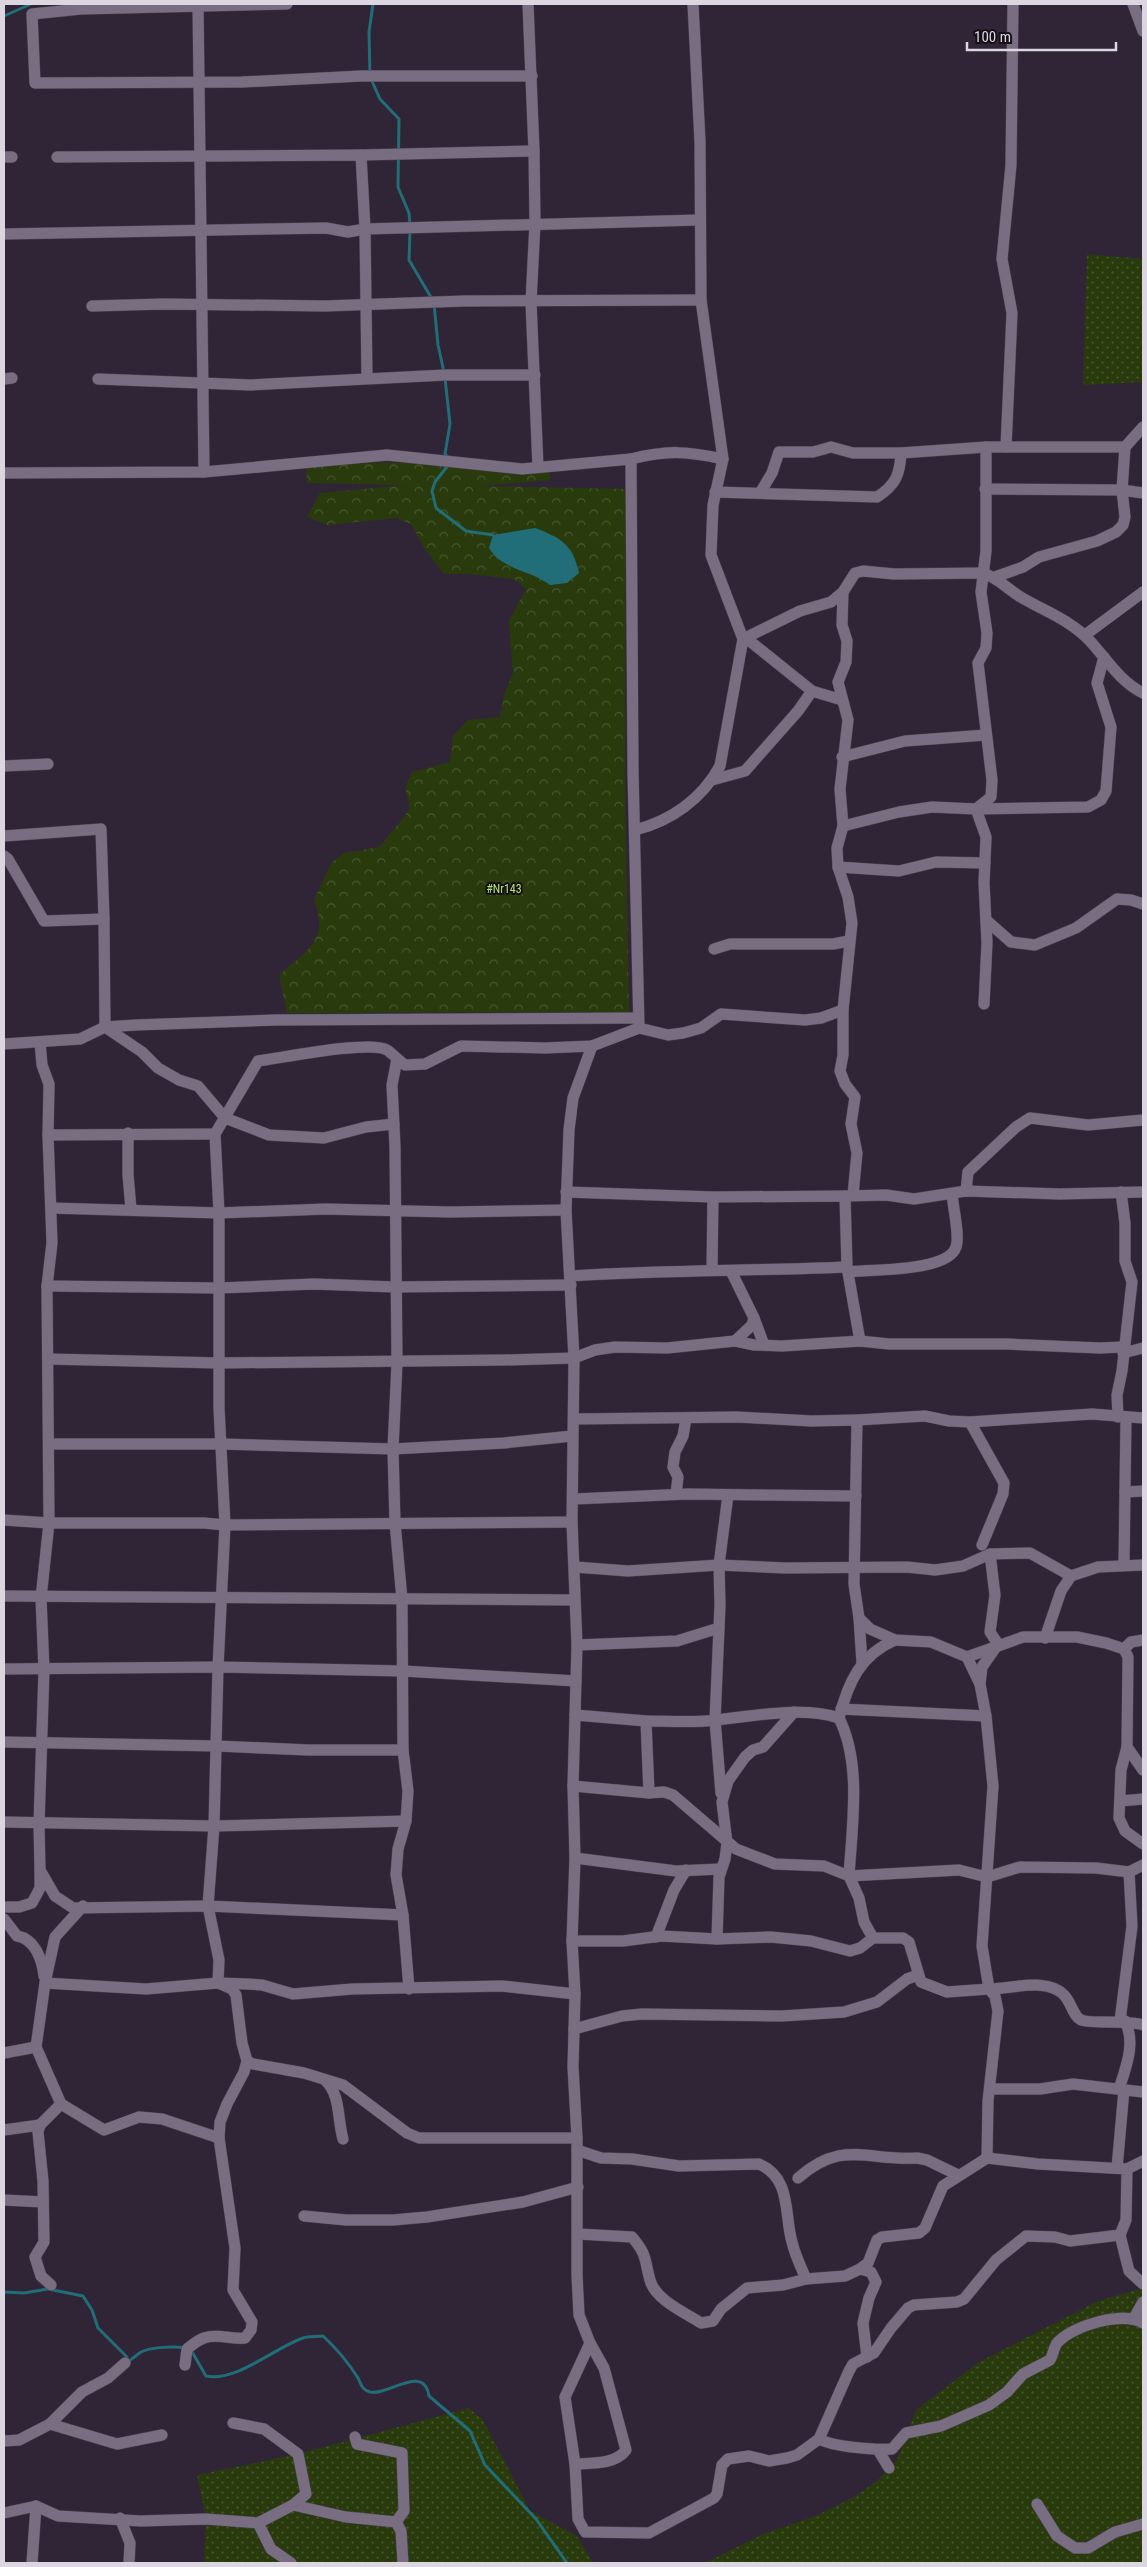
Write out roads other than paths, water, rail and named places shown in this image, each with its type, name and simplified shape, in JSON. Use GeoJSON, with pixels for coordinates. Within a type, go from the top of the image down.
{"type":"FeatureCollection","features":[{"type":"Feature","properties":{"kind":"street"},"geometry":{"type":"LineString","coordinates":[[287,4],[81,9],[32,14],[35,83],[314,80],[360,76],[532,76]]}},
{"type":"Feature","properties":{"kind":"street"},"geometry":{"type":"LineString","coordinates":[[528,4],[534,151],[535,224],[532,302],[538,467]]}},
{"type":"Feature","properties":{"kind":"street"},"geometry":{"type":"LineString","coordinates":[[635,830],[654,826],[682,809],[712,780],[720,766],[744,639],[713,564],[711,547],[715,492],[723,459],[701,300],[700,142],[693,4]]}},
{"type":"Feature","properties":{"kind":"street"},"geometry":{"type":"LineString","coordinates":[[1006,447],[1012,313],[1002,259],[1012,166],[1013,4]]}},
{"type":"Feature","properties":{"kind":"street"},"geometry":{"type":"LineString","coordinates":[[1133,4],[1143,31]]}},
{"type":"Feature","properties":{"kind":"street"},"geometry":{"type":"LineString","coordinates":[[198,5],[198,82],[202,157],[200,231],[204,472]]}},
{"type":"Feature","properties":{"kind":"street"},"geometry":{"type":"LineString","coordinates":[[57,156],[202,157],[534,151]]}},
{"type":"Feature","properties":{"kind":"street"},"geometry":{"type":"LineString","coordinates":[[361,155],[365,230],[367,378]]}},
{"type":"Feature","properties":{"kind":"street"},"geometry":{"type":"LineString","coordinates":[[4,234],[326,228],[348,232],[535,224],[700,220]]}},
{"type":"Feature","properties":{"kind":"street"},"geometry":{"type":"LineString","coordinates":[[92,306],[365,304],[464,301],[532,302],[643,299],[701,300]]}},
{"type":"Feature","properties":{"kind":"street"},"geometry":{"type":"LineString","coordinates":[[98,379],[251,385],[445,374],[534,375]]}},
{"type":"Feature","properties":{"kind":"street"},"geometry":{"type":"LineString","coordinates":[[995,577],[1023,568],[1040,557],[1097,541],[1116,532],[1123,525],[1125,517],[1122,490],[1125,447],[1143,427]]}},
{"type":"Feature","properties":{"kind":"street"},"geometry":{"type":"LineString","coordinates":[[760,494],[772,473],[779,452],[813,452],[831,447],[854,453],[901,453],[986,447],[1125,447]]}},
{"type":"Feature","properties":{"kind":"street"},"geometry":{"type":"LineString","coordinates":[[976,809],[991,797],[992,780],[978,663],[986,648],[988,633],[981,592],[986,551],[986,447]]}},
{"type":"Feature","properties":{"kind":"street"},"geometry":{"type":"LineString","coordinates":[[4,474],[204,472],[386,456],[522,469],[631,460],[661,452],[679,452],[723,459]]}},
{"type":"Feature","properties":{"kind":"street"},"geometry":{"type":"LineString","coordinates":[[715,492],[877,496],[891,488],[900,471],[901,453]]}},
{"type":"Feature","properties":{"kind":"street"},"geometry":{"type":"LineString","coordinates":[[631,460],[633,763],[639,1023]]}},
{"type":"Feature","properties":{"kind":"street"},"geometry":{"type":"LineString","coordinates":[[985,489],[1122,490],[1143,493]]}},
{"type":"Feature","properties":{"kind":"street"},"geometry":{"type":"LineString","coordinates":[[744,639],[800,611],[831,602],[842,592],[855,573],[863,571],[894,574],[983,573],[995,577],[1025,600],[1056,615],[1085,636],[1128,683],[1143,693]]}},
{"type":"Feature","properties":{"kind":"street"},"geometry":{"type":"LineString","coordinates":[[842,592],[842,624],[847,641],[846,662],[838,682],[848,720],[842,757],[840,789],[843,826],[837,848],[838,867],[850,909],[840,1070],[845,1084],[855,1096],[851,1124],[857,1153],[849,1196],[848,1269],[860,1341]]}},
{"type":"Feature","properties":{"kind":"street"},"geometry":{"type":"LineString","coordinates":[[1085,636],[1143,592]]}},
{"type":"Feature","properties":{"kind":"street"},"geometry":{"type":"LineString","coordinates":[[744,639],[812,691],[842,700]]}},
{"type":"Feature","properties":{"kind":"street"},"geometry":{"type":"LineString","coordinates":[[843,826],[932,806],[976,809],[1088,807],[1101,800],[1106,791],[1111,727],[1097,682],[1104,657]]}},
{"type":"Feature","properties":{"kind":"street"},"geometry":{"type":"LineString","coordinates":[[712,780],[745,772],[798,712],[812,691]]}},
{"type":"Feature","properties":{"kind":"street"},"geometry":{"type":"LineString","coordinates":[[842,757],[905,741],[986,735]]}},
{"type":"Feature","properties":{"kind":"street"},"geometry":{"type":"LineString","coordinates":[[4,766],[48,764]]}},
{"type":"Feature","properties":{"kind":"street"},"geometry":{"type":"LineString","coordinates":[[976,809],[986,837],[984,863],[986,920],[984,1004]]}},
{"type":"Feature","properties":{"kind":"street"},"geometry":{"type":"LineString","coordinates":[[4,836],[101,829],[105,1027]]}},
{"type":"Feature","properties":{"kind":"street"},"geometry":{"type":"LineString","coordinates":[[4,856],[8,859],[44,920],[104,919]]}},
{"type":"Feature","properties":{"kind":"street"},"geometry":{"type":"LineString","coordinates":[[838,867],[899,871],[936,862],[984,863]]}},
{"type":"Feature","properties":{"kind":"street"},"geometry":{"type":"LineString","coordinates":[[986,920],[1011,942],[1035,945],[1076,928],[1118,899],[1131,900],[1143,904]]}},
{"type":"Feature","properties":{"kind":"street"},"geometry":{"type":"LineString","coordinates":[[714,950],[730,944],[833,944],[849,941]]}},
{"type":"Feature","properties":{"kind":"street"},"geometry":{"type":"LineString","coordinates":[[4,1044],[80,1039],[105,1027],[276,1020],[639,1023],[668,1035],[701,1028],[721,1014],[805,1020],[822,1018],[843,1010]]}},
{"type":"Feature","properties":{"kind":"street"},"geometry":{"type":"LineString","coordinates":[[218,1983],[219,1960],[208,1906],[214,1826],[218,1667],[225,1525],[221,1444],[215,1134],[258,1061],[318,1051],[364,1048],[386,1049],[405,1065],[425,1064],[461,1046],[545,1048],[592,1046],[639,1023]]}},
{"type":"Feature","properties":{"kind":"street"},"geometry":{"type":"LineString","coordinates":[[105,1027],[142,1052],[158,1068],[179,1080],[198,1086],[225,1118],[269,1135],[324,1138],[366,1127],[394,1124]]}},
{"type":"Feature","properties":{"kind":"street"},"geometry":{"type":"LineString","coordinates":[[4,1907],[19,1907],[32,1903],[40,1888],[39,1824],[44,1670],[41,1598],[49,1523],[50,1444],[47,1286],[52,1244],[48,1135],[49,1084],[42,1065],[40,1042]]}},
{"type":"Feature","properties":{"kind":"street"},"geometry":{"type":"LineString","coordinates":[[574,2464],[600,2463],[621,2457],[626,2450],[604,2368],[590,2343],[579,2315],[577,2144],[572,2067],[575,1994],[572,1942],[575,1858],[573,1786],[577,1645],[572,1522],[574,1499],[572,1436],[575,1419],[574,1358],[566,1192],[569,1130],[574,1098],[592,1046]]}},
{"type":"Feature","properties":{"kind":"street"},"geometry":{"type":"LineString","coordinates":[[397,1059],[392,1085],[396,1210],[395,1287],[397,1362],[393,1449],[395,1524],[402,1599],[403,1750],[407,1772],[406,1821],[398,1850],[396,1875],[403,1915],[409,1989]]}},
{"type":"Feature","properties":{"kind":"street"},"geometry":{"type":"LineString","coordinates":[[966,1191],[968,1172],[1016,1127],[1030,1118],[1088,1125],[1143,1120]]}},
{"type":"Feature","properties":{"kind":"street"},"geometry":{"type":"LineString","coordinates":[[48,1135],[128,1133],[215,1134]]}},
{"type":"Feature","properties":{"kind":"street"},"geometry":{"type":"LineString","coordinates":[[128,1133],[128,1175],[131,1209]]}},
{"type":"Feature","properties":{"kind":"street"},"geometry":{"type":"LineString","coordinates":[[566,1192],[713,1197],[886,1195],[914,1199],[966,1191],[1060,1194],[1143,1192]]}},
{"type":"Feature","properties":{"kind":"street"},"geometry":{"type":"LineString","coordinates":[[1121,1192],[1125,1223],[1125,1261],[1132,1282],[1117,1395],[1122,1417],[1125,1492],[1124,1565]]}},
{"type":"Feature","properties":{"kind":"street"},"geometry":{"type":"LineString","coordinates":[[47,1286],[219,1288],[314,1284],[395,1287],[570,1280],[712,1270],[848,1269],[919,1266],[941,1261],[953,1254],[957,1245],[952,1194]]}},
{"type":"Feature","properties":{"kind":"street"},"geometry":{"type":"LineString","coordinates":[[712,1270],[713,1197]]}},
{"type":"Feature","properties":{"kind":"street"},"geometry":{"type":"LineString","coordinates":[[51,1208],[218,1213],[326,1209],[566,1210]]}},
{"type":"Feature","properties":{"kind":"street"},"geometry":{"type":"LineString","coordinates":[[731,1271],[754,1318],[764,1345]]}},
{"type":"Feature","properties":{"kind":"street"},"geometry":{"type":"LineString","coordinates":[[735,1341],[752,1325],[754,1318]]}},
{"type":"Feature","properties":{"kind":"street"},"geometry":{"type":"LineString","coordinates":[[48,1359],[219,1364],[574,1358],[595,1350],[615,1347],[667,1348],[735,1341],[764,1345],[860,1341],[889,1344],[926,1343],[1123,1350],[1143,1348]]}},
{"type":"Feature","properties":{"kind":"street"},"geometry":{"type":"LineString","coordinates":[[575,1419],[857,1420],[925,1416],[949,1421],[970,1422],[1068,1415],[1143,1418]]}},
{"type":"Feature","properties":{"kind":"street"},"geometry":{"type":"LineString","coordinates":[[676,1494],[678,1478],[673,1467],[674,1452],[683,1436],[686,1418]]}},
{"type":"Feature","properties":{"kind":"street"},"geometry":{"type":"LineString","coordinates":[[857,1420],[854,1599],[858,1618],[862,1663]]}},
{"type":"Feature","properties":{"kind":"street"},"geometry":{"type":"LineString","coordinates":[[970,1422],[1004,1483],[1003,1494],[982,1545]]}},
{"type":"Feature","properties":{"kind":"street"},"geometry":{"type":"LineString","coordinates":[[50,1444],[221,1444],[393,1449],[504,1443],[572,1436]]}},
{"type":"Feature","properties":{"kind":"street"},"geometry":{"type":"LineString","coordinates":[[1125,1492],[1143,1491]]}},
{"type":"Feature","properties":{"kind":"street"},"geometry":{"type":"LineString","coordinates":[[574,1499],[676,1494],[856,1496]]}},
{"type":"Feature","properties":{"kind":"street"},"geometry":{"type":"LineString","coordinates":[[717,1939],[720,1869],[725,1859],[727,1843],[715,1720],[719,1628],[719,1565],[728,1495]]}},
{"type":"Feature","properties":{"kind":"street"},"geometry":{"type":"LineString","coordinates":[[4,1520],[49,1523],[204,1523],[225,1525],[572,1522]]}},
{"type":"Feature","properties":{"kind":"street"},"geometry":{"type":"LineString","coordinates":[[575,1567],[628,1571],[719,1565],[946,1570],[963,1566],[990,1554],[1030,1553],[1071,1576]]}},
{"type":"Feature","properties":{"kind":"street"},"geometry":{"type":"LineString","coordinates":[[990,1554],[995,1595],[990,1632],[998,1644]]}},
{"type":"Feature","properties":{"kind":"street"},"geometry":{"type":"LineString","coordinates":[[1045,1638],[1061,1591],[1071,1576],[1087,1569],[1143,1565]]}},
{"type":"Feature","properties":{"kind":"street"},"geometry":{"type":"LineString","coordinates":[[4,1596],[41,1598],[574,1600]]}},
{"type":"Feature","properties":{"kind":"street"},"geometry":{"type":"LineString","coordinates":[[858,1618],[870,1629],[895,1640],[931,1642],[967,1656],[1023,1637],[1090,1639],[1124,1649],[1128,1657],[1127,1747],[1121,1770],[1120,1824],[1125,1831],[1143,1844]]}},
{"type":"Feature","properties":{"kind":"street"},"geometry":{"type":"LineString","coordinates":[[577,1645],[677,1641],[719,1628]]}},
{"type":"Feature","properties":{"kind":"street"},"geometry":{"type":"LineString","coordinates":[[873,1938],[864,1922],[859,1898],[849,1876],[853,1806],[852,1777],[847,1736],[840,1714],[846,1689],[862,1663],[886,1644],[895,1640]]}},
{"type":"Feature","properties":{"kind":"street"},"geometry":{"type":"LineString","coordinates":[[1124,1649],[1131,1642],[1143,1640]]}},
{"type":"Feature","properties":{"kind":"street"},"geometry":{"type":"LineString","coordinates":[[980,1684],[982,1667],[998,1644]]}},
{"type":"Feature","properties":{"kind":"street"},"geometry":{"type":"LineString","coordinates":[[967,1656],[980,1684],[986,1716],[993,1786],[982,1946],[989,1989],[996,1996],[998,2012],[990,2089],[987,2158]]}},
{"type":"Feature","properties":{"kind":"street"},"geometry":{"type":"LineString","coordinates":[[4,1669],[218,1667],[403,1671],[576,1681]]}},
{"type":"Feature","properties":{"kind":"street"},"geometry":{"type":"LineString","coordinates":[[722,1802],[728,1781],[740,1764],[753,1750],[763,1747],[794,1712]]}},
{"type":"Feature","properties":{"kind":"street"},"geometry":{"type":"LineString","coordinates":[[575,1715],[646,1721],[715,1720],[794,1712],[986,1716]]}},
{"type":"Feature","properties":{"kind":"street"},"geometry":{"type":"LineString","coordinates":[[646,1721],[649,1793]]}},
{"type":"Feature","properties":{"kind":"street"},"geometry":{"type":"LineString","coordinates":[[4,1742],[217,1746],[308,1750],[403,1750]]}},
{"type":"Feature","properties":{"kind":"street"},"geometry":{"type":"LineString","coordinates":[[1127,1747],[1143,1770]]}},
{"type":"Feature","properties":{"kind":"street"},"geometry":{"type":"LineString","coordinates":[[573,1786],[649,1793],[664,1792],[673,1795],[727,1843],[775,1864],[824,1866],[849,1876],[959,1870],[987,1877],[1020,1867],[1096,1868],[1129,1872],[1143,1865]]}},
{"type":"Feature","properties":{"kind":"street"},"geometry":{"type":"LineString","coordinates":[[1120,1801],[1143,1799]]}},
{"type":"Feature","properties":{"kind":"street"},"geometry":{"type":"LineString","coordinates":[[4,1822],[214,1826],[406,1821]]}},
{"type":"Feature","properties":{"kind":"street"},"geometry":{"type":"LineString","coordinates":[[575,1858],[653,1869],[720,1869]]}},
{"type":"Feature","properties":{"kind":"street"},"geometry":{"type":"LineString","coordinates":[[40,1870],[55,1896],[73,1908],[84,1906],[208,1906],[403,1915]]}},
{"type":"Feature","properties":{"kind":"street"},"geometry":{"type":"LineString","coordinates":[[656,1937],[674,1890],[686,1870]]}},
{"type":"Feature","properties":{"kind":"street"},"geometry":{"type":"LineString","coordinates":[[1129,1872],[1132,1926],[1123,2021],[1130,2031],[1128,2061],[1122,2090],[1122,2169],[1126,2220],[1120,2235],[1129,2271],[1143,2284]]}},
{"type":"Feature","properties":{"kind":"street"},"geometry":{"type":"LineString","coordinates":[[84,1906],[56,1937],[45,1983],[36,2047],[61,2104],[104,2130],[139,2117],[154,2118],[219,2138]]}},
{"type":"Feature","properties":{"kind":"street"},"geometry":{"type":"LineString","coordinates":[[4,1919],[17,1936],[27,1938],[33,1943],[35,1951],[43,1964],[45,1983]]}},
{"type":"Feature","properties":{"kind":"street"},"geometry":{"type":"LineString","coordinates":[[572,1942],[623,1941],[656,1937],[717,1939],[771,1937],[793,1939],[850,1951],[860,1948],[873,1938],[903,1938],[909,1942],[918,1975],[925,1984],[947,1992],[1042,1985],[1058,1989],[1072,2004],[1077,2016],[1084,2021],[1123,2021],[1143,2024]]}},
{"type":"Feature","properties":{"kind":"street"},"geometry":{"type":"LineString","coordinates":[[574,2029],[622,2016],[642,2014],[782,2016],[844,2012],[876,2002],[907,1979],[918,1975]]}},
{"type":"Feature","properties":{"kind":"street"},"geometry":{"type":"LineString","coordinates":[[45,1983],[146,1989],[218,1983],[262,1985],[294,1994],[352,1989],[502,1986],[575,1994]]}},
{"type":"Feature","properties":{"kind":"street"},"geometry":{"type":"LineString","coordinates":[[185,2365],[187,2349],[204,2338],[222,2336],[235,2339],[245,2338],[251,2330],[252,2322],[233,2290],[235,2248],[219,2138],[220,2122],[244,2072],[247,2061],[242,2043],[236,1995],[232,1989],[218,1983]]}},
{"type":"Feature","properties":{"kind":"street"},"geometry":{"type":"LineString","coordinates":[[4,2053],[36,2047]]}},
{"type":"Feature","properties":{"kind":"street"},"geometry":{"type":"LineString","coordinates":[[247,2061],[253,2064],[343,2084],[407,2132],[418,2138],[577,2144],[601,2158],[632,2159],[679,2166],[759,2164],[772,2172],[784,2194],[791,2240],[806,2279]]}},
{"type":"Feature","properties":{"kind":"street"},"geometry":{"type":"LineString","coordinates":[[323,2079],[334,2091],[343,2139]]}},
{"type":"Feature","properties":{"kind":"street"},"geometry":{"type":"LineString","coordinates":[[990,2089],[1040,2089],[1072,2084],[1143,2092]]}},
{"type":"Feature","properties":{"kind":"street"},"geometry":{"type":"LineString","coordinates":[[51,2285],[41,2276],[35,2257],[44,2242],[38,2132],[40,2125],[61,2104]]}},
{"type":"Feature","properties":{"kind":"street"},"geometry":{"type":"LineString","coordinates":[[4,2130],[40,2125]]}},
{"type":"Feature","properties":{"kind":"street"},"geometry":{"type":"LineString","coordinates":[[798,2178],[818,2161],[841,2154],[917,2158],[927,2160],[958,2175]]}},
{"type":"Feature","properties":{"kind":"street"},"geometry":{"type":"LineString","coordinates":[[578,2234],[632,2237],[642,2248],[649,2266],[650,2282],[660,2296],[701,2323],[713,2321],[721,2309],[747,2288],[783,2285],[806,2279],[845,2276],[860,2269],[868,2262],[877,2240],[889,2234],[909,2236],[919,2233],[925,2228],[943,2186],[987,2158],[1038,2164],[1122,2169],[1143,2161]]}},
{"type":"Feature","properties":{"kind":"street"},"geometry":{"type":"LineString","coordinates":[[304,2216],[346,2220],[393,2220],[427,2217],[523,2202],[578,2187]]}},
{"type":"Feature","properties":{"kind":"street"},"geometry":{"type":"LineString","coordinates":[[4,2200],[43,2202]]}},
{"type":"Feature","properties":{"kind":"street"},"geometry":{"type":"LineString","coordinates":[[590,2343],[565,2397],[574,2464],[578,2519],[585,2532],[649,2533],[714,2498],[721,2477],[722,2465],[728,2459],[748,2456],[769,2460],[787,2458],[797,2455],[819,2439],[853,2364],[874,2353],[891,2328],[908,2308],[914,2305],[956,2302],[964,2299],[996,2260],[1026,2236],[1055,2237],[1070,2241],[1120,2235]]}},
{"type":"Feature","properties":{"kind":"street"},"geometry":{"type":"LineString","coordinates":[[860,2269],[871,2272],[876,2282],[869,2298],[864,2324],[868,2357]]}},
{"type":"Feature","properties":{"kind":"street"},"geometry":{"type":"LineString","coordinates":[[819,2439],[825,2442],[878,2450],[892,2449],[906,2433],[958,2420],[1000,2398],[1017,2378],[1050,2360],[1056,2344],[1071,2332],[1096,2323],[1139,2320],[1143,2302]]}},
{"type":"Feature","properties":{"kind":"street"},"geometry":{"type":"LineString","coordinates":[[4,2441],[19,2440],[50,2424],[82,2392],[108,2378],[125,2363]]}},
{"type":"Feature","properties":{"kind":"street"},"geometry":{"type":"LineString","coordinates":[[4,2513],[36,2506],[58,2516],[120,2518],[141,2521],[206,2519],[258,2523],[294,2505],[306,2494],[298,2454],[264,2429],[233,2423]]}},
{"type":"Feature","properties":{"kind":"street"},"geometry":{"type":"LineString","coordinates":[[50,2424],[117,2444],[162,2435]]}},
{"type":"Feature","properties":{"kind":"street"},"geometry":{"type":"LineString","coordinates":[[355,2437],[357,2444],[402,2453],[404,2511],[396,2522]]}},
{"type":"Feature","properties":{"kind":"street"},"geometry":{"type":"LineString","coordinates":[[878,2450],[888,2468]]}},
{"type":"Feature","properties":{"kind":"street"},"geometry":{"type":"LineString","coordinates":[[1037,2504],[1057,2536],[1075,2548],[1088,2548],[1114,2532],[1143,2524]]}},
{"type":"Feature","properties":{"kind":"street"},"geometry":{"type":"LineString","coordinates":[[294,2505],[346,2517],[396,2522]]}},
{"type":"Feature","properties":{"kind":"street"},"geometry":{"type":"LineString","coordinates":[[32,2563],[36,2506]]}},
{"type":"Feature","properties":{"kind":"street"},"geometry":{"type":"LineString","coordinates":[[120,2518],[130,2543],[129,2563]]}},
{"type":"Feature","properties":{"kind":"street"},"geometry":{"type":"LineString","coordinates":[[396,2522],[401,2531],[403,2563]]}},
{"type":"Feature","properties":{"kind":"street"},"geometry":{"type":"LineString","coordinates":[[258,2523],[271,2549],[291,2563]]}},
{"type":"Feature","properties":{"kind":"water"},"geometry":{"type":"Polygon","coordinates":[[[535,528],[559,539],[573,555],[579,573],[567,583],[550,585],[501,561],[489,548],[493,535],[535,528]]]}},
{"type":"Feature","properties":{"kind":"waterway"},"geometry":{"type":"LineString","coordinates":[[4,16],[31,4]]}},
{"type":"Feature","properties":{"kind":"waterway"},"geometry":{"type":"LineString","coordinates":[[373,4],[369,32],[370,77],[380,99],[399,119],[398,187],[409,213],[410,225]]}},
{"type":"Feature","properties":{"kind":"waterway"},"geometry":{"type":"LineString","coordinates":[[410,231],[409,260],[432,299]]}},
{"type":"Feature","properties":{"kind":"waterway"},"geometry":{"type":"LineString","coordinates":[[434,304],[438,345],[444,372]]}},
{"type":"Feature","properties":{"kind":"waterway"},"geometry":{"type":"LineString","coordinates":[[445,378],[450,424],[445,454],[448,457]]}},
{"type":"Feature","properties":{"kind":"waterway"},"geometry":{"type":"LineString","coordinates":[[449,464],[435,482],[432,491],[436,508],[466,531],[493,535]]}},
{"type":"Feature","properties":{"kind":"waterway"},"geometry":{"type":"LineString","coordinates":[[4,2292],[24,2293],[48,2289],[83,2296],[92,2310],[98,2328],[127,2357],[125,2363],[141,2352],[150,2349],[185,2348]]}},
{"type":"Feature","properties":{"kind":"waterway"},"geometry":{"type":"LineString","coordinates":[[191,2350],[206,2376],[218,2377],[243,2369],[303,2338],[323,2336],[338,2351],[367,2391],[377,2392],[404,2383],[420,2382],[426,2387],[429,2396],[470,2431],[485,2465],[536,2519],[567,2563]]}},
{"type":"Feature","properties":{"kind":"park label","name":"#Nr143"},"geometry":{"type":"Point","coordinates":[504,889]}}]}
